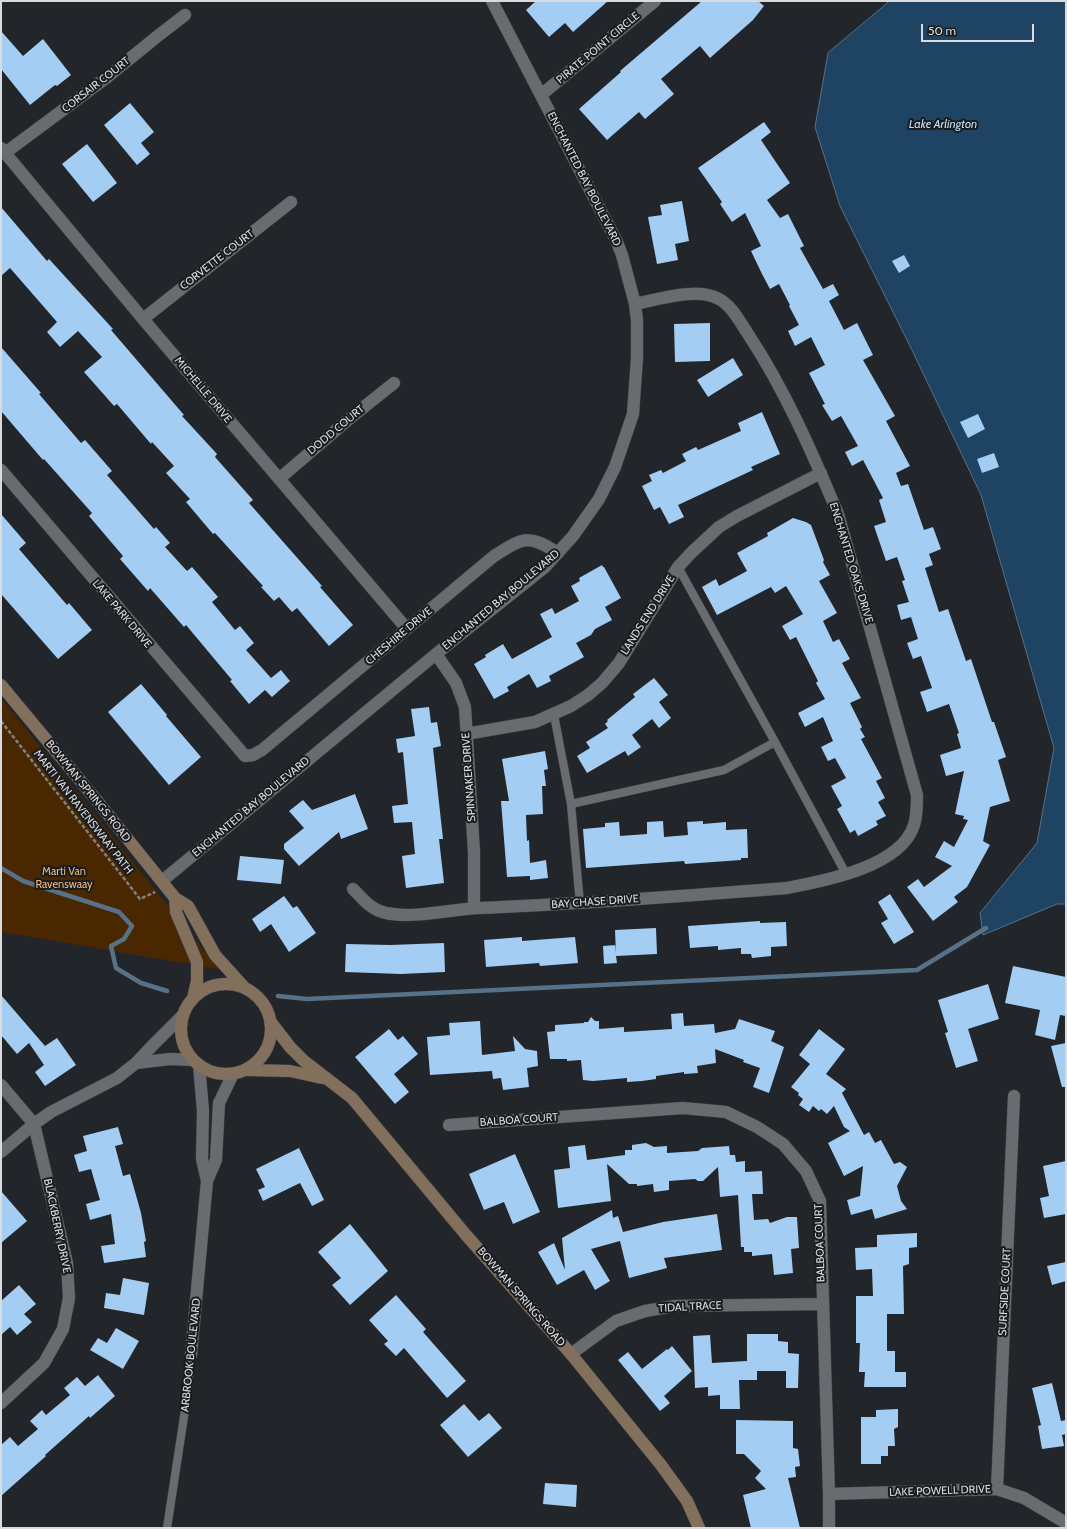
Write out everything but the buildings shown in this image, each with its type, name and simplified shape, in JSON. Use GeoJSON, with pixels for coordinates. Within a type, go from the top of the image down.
{"type":"FeatureCollection","features":[{"type":"Feature","properties":{"kind":"street","name":"ENCHANTED BAY BOULEVARD"},"geometry":{"type":"LineString","coordinates":[[159,886],[436,654],[545,567],[573,536],[599,499],[615,467],[632,414],[637,358],[635,304],[617,242],[492,1]]}},
{"type":"Feature","properties":{"kind":"street","name":"PIRATE POINT CIRCLE"},"geometry":{"type":"LineString","coordinates":[[542,96],[655,1]]}},
{"type":"Feature","properties":{"kind":"street","name":"CORSAIR COURT"},"geometry":{"type":"LineString","coordinates":[[3,151],[106,78],[185,15]]}},
{"type":"Feature","properties":{"kind":"street","name":"MICHELLE DRIVE"},"geometry":{"type":"LineString","coordinates":[[3,151],[143,319],[407,629]]}},
{"type":"Feature","properties":{"kind":"street","name":"CORVETTE COURT"},"geometry":{"type":"LineString","coordinates":[[143,319],[291,202]]}},
{"type":"Feature","properties":{"kind":"street","name":"ENCHANTED OAKS DRIVE"},"geometry":{"type":"LineString","coordinates":[[635,304],[697,293],[719,299],[728,306],[738,317],[768,364],[821,473],[838,514],[917,795],[914,826],[904,842],[894,852],[882,860],[871,866],[846,874]]}},
{"type":"Feature","properties":{"kind":"street","name":"DODD COURT"},"geometry":{"type":"LineString","coordinates":[[279,479],[349,419],[394,383]]}},
{"type":"Feature","properties":{"kind":"street","name":"LAKE PARK DRIVE"},"geometry":{"type":"LineString","coordinates":[[1,470],[245,756]]}},
{"type":"Feature","properties":{"kind":"street","name":"LANDS END DRIVE"},"geometry":{"type":"LineString","coordinates":[[466,734],[535,722],[554,715],[588,695],[602,683],[619,663],[678,567],[692,552],[719,527],[737,516],[821,473]]}},
{"type":"Feature","properties":{"kind":"street","name":"CHESHIRE DRIVE"},"geometry":{"type":"LineString","coordinates":[[245,756],[253,755],[262,750],[494,556],[511,545],[526,539],[542,543],[558,553]]}},
{"type":"Feature","properties":{"kind":"street","name":"SPINNAKER DRIVE"},"geometry":{"type":"LineString","coordinates":[[436,654],[456,683],[465,707],[474,852],[474,908]]}},
{"type":"Feature","properties":{"kind":"street","name":"BOWMAN SPRINGS ROAD"},"geometry":{"type":"LineString","coordinates":[[1,685],[159,886],[188,906],[215,955],[244,987]]}},
{"type":"Feature","properties":{"kind":"street","name":"BAY CHASE DRIVE"},"geometry":{"type":"LineString","coordinates":[[353,888],[367,904],[376,910],[387,913],[409,914],[474,908],[580,904],[787,888],[846,874]]}},
{"type":"Feature","properties":{"kind":"street","name":"BOWMAN SPRINGS ROAD"},"geometry":{"type":"LineString","coordinates":[[175,898],[176,912],[197,962],[197,980],[193,998]]}},
{"type":"Feature","properties":{"kind":"street"},"geometry":{"type":"LineString","coordinates":[[1,1152],[34,1124],[51,1112],[117,1078],[136,1063],[182,1016],[189,1002],[200,991],[215,985],[230,984],[244,987],[256,995],[266,1007],[270,1020],[271,1035],[267,1049],[258,1061],[247,1070],[233,1074],[218,1074],[204,1070],[195,1063],[183,1047],[180,1032],[182,1016]]}},
{"type":"Feature","properties":{"kind":"street","name":"BOWMAN SPRINGS ROAD"},"geometry":{"type":"LineString","coordinates":[[270,1020],[290,1047],[304,1061],[352,1098],[466,1235],[571,1354],[683,1495],[698,1528]]}},
{"type":"Feature","properties":{"kind":"street"},"geometry":{"type":"LineString","coordinates":[[136,1063],[170,1059],[195,1063]]}},
{"type":"Feature","properties":{"kind":"street","name":"ARBROOK BOULEVARD"},"geometry":{"type":"LineString","coordinates":[[191,1355],[202,1249],[207,1181],[202,1159],[203,1111],[195,1063]]}},
{"type":"Feature","properties":{"kind":"street","name":"BOWMAN SPRINGS ROAD"},"geometry":{"type":"LineString","coordinates":[[247,1070],[290,1071],[327,1079]]}},
{"type":"Feature","properties":{"kind":"street","name":"ARBROOK BOULEVARD"},"geometry":{"type":"LineString","coordinates":[[207,1181],[216,1160],[219,1103],[233,1074]]}},
{"type":"Feature","properties":{"kind":"street","name":"BLACKBERRY DRIVE"},"geometry":{"type":"LineString","coordinates":[[1,1086],[34,1124],[67,1263],[69,1298],[63,1329],[44,1363],[1,1404]]}},
{"type":"Feature","properties":{"kind":"street","name":"SURFSIDE COURT"},"geometry":{"type":"LineString","coordinates":[[997,1489],[1014,1096]]}},
{"type":"Feature","properties":{"kind":"street","name":"BALBOA COURT"},"geometry":{"type":"LineString","coordinates":[[450,1125],[683,1108],[726,1112],[757,1127],[783,1144],[806,1171],[820,1201],[829,1528]]}},
{"type":"Feature","properties":{"kind":"street","name":"TIDAL TRACE"},"geometry":{"type":"LineString","coordinates":[[571,1354],[616,1321],[646,1310],[675,1306],[822,1304]]}},
{"type":"Feature","properties":{"kind":"street","name":"LAKE POWELL DRIVE"},"geometry":{"type":"LineString","coordinates":[[829,1494],[997,1489],[1024,1498],[1066,1523]]}},
{"type":"Feature","properties":{"kind":"lane"},"geometry":{"type":"LineString","coordinates":[[678,567],[846,874]]}},
{"type":"Feature","properties":{"kind":"lane"},"geometry":{"type":"LineString","coordinates":[[554,715],[571,804],[580,904]]}},
{"type":"Feature","properties":{"kind":"lane"},"geometry":{"type":"LineString","coordinates":[[571,804],[724,770],[775,742]]}},
{"type":"Feature","properties":{"kind":"lane","name":"ARBROOK BOULEVARD"},"geometry":{"type":"LineString","coordinates":[[167,1528],[187,1397],[191,1355]]}},
{"type":"Feature","properties":{"kind":"path","name":"MARTI VAN RAVENSWAAY PATH"},"geometry":{"type":"LineString","coordinates":[[1,721],[140,899],[159,886]]}},
{"type":"Feature","properties":{"kind":"green space","name":"Marti Van Ravenswaay"},"geometry":{"type":"Polygon","coordinates":[[[1,698],[219,969],[1,932],[1,698]]]}},
{"type":"Feature","properties":{"kind":"water","name":"Lake Arlington"},"geometry":{"type":"Polygon","coordinates":[[[890,1],[1066,1],[1066,904],[1057,904],[983,935],[980,913],[1037,843],[1054,748],[981,495],[911,348],[840,206],[815,127],[828,53],[890,1]]]}},
{"type":"Feature","properties":{"kind":"waterway"},"geometry":{"type":"LineString","coordinates":[[1,868],[23,881],[119,912],[132,926],[124,939],[111,946],[116,968],[141,983],[167,991]]}},
{"type":"Feature","properties":{"kind":"waterway"},"geometry":{"type":"LineString","coordinates":[[278,996],[307,999],[917,970],[986,928]]}}]}
